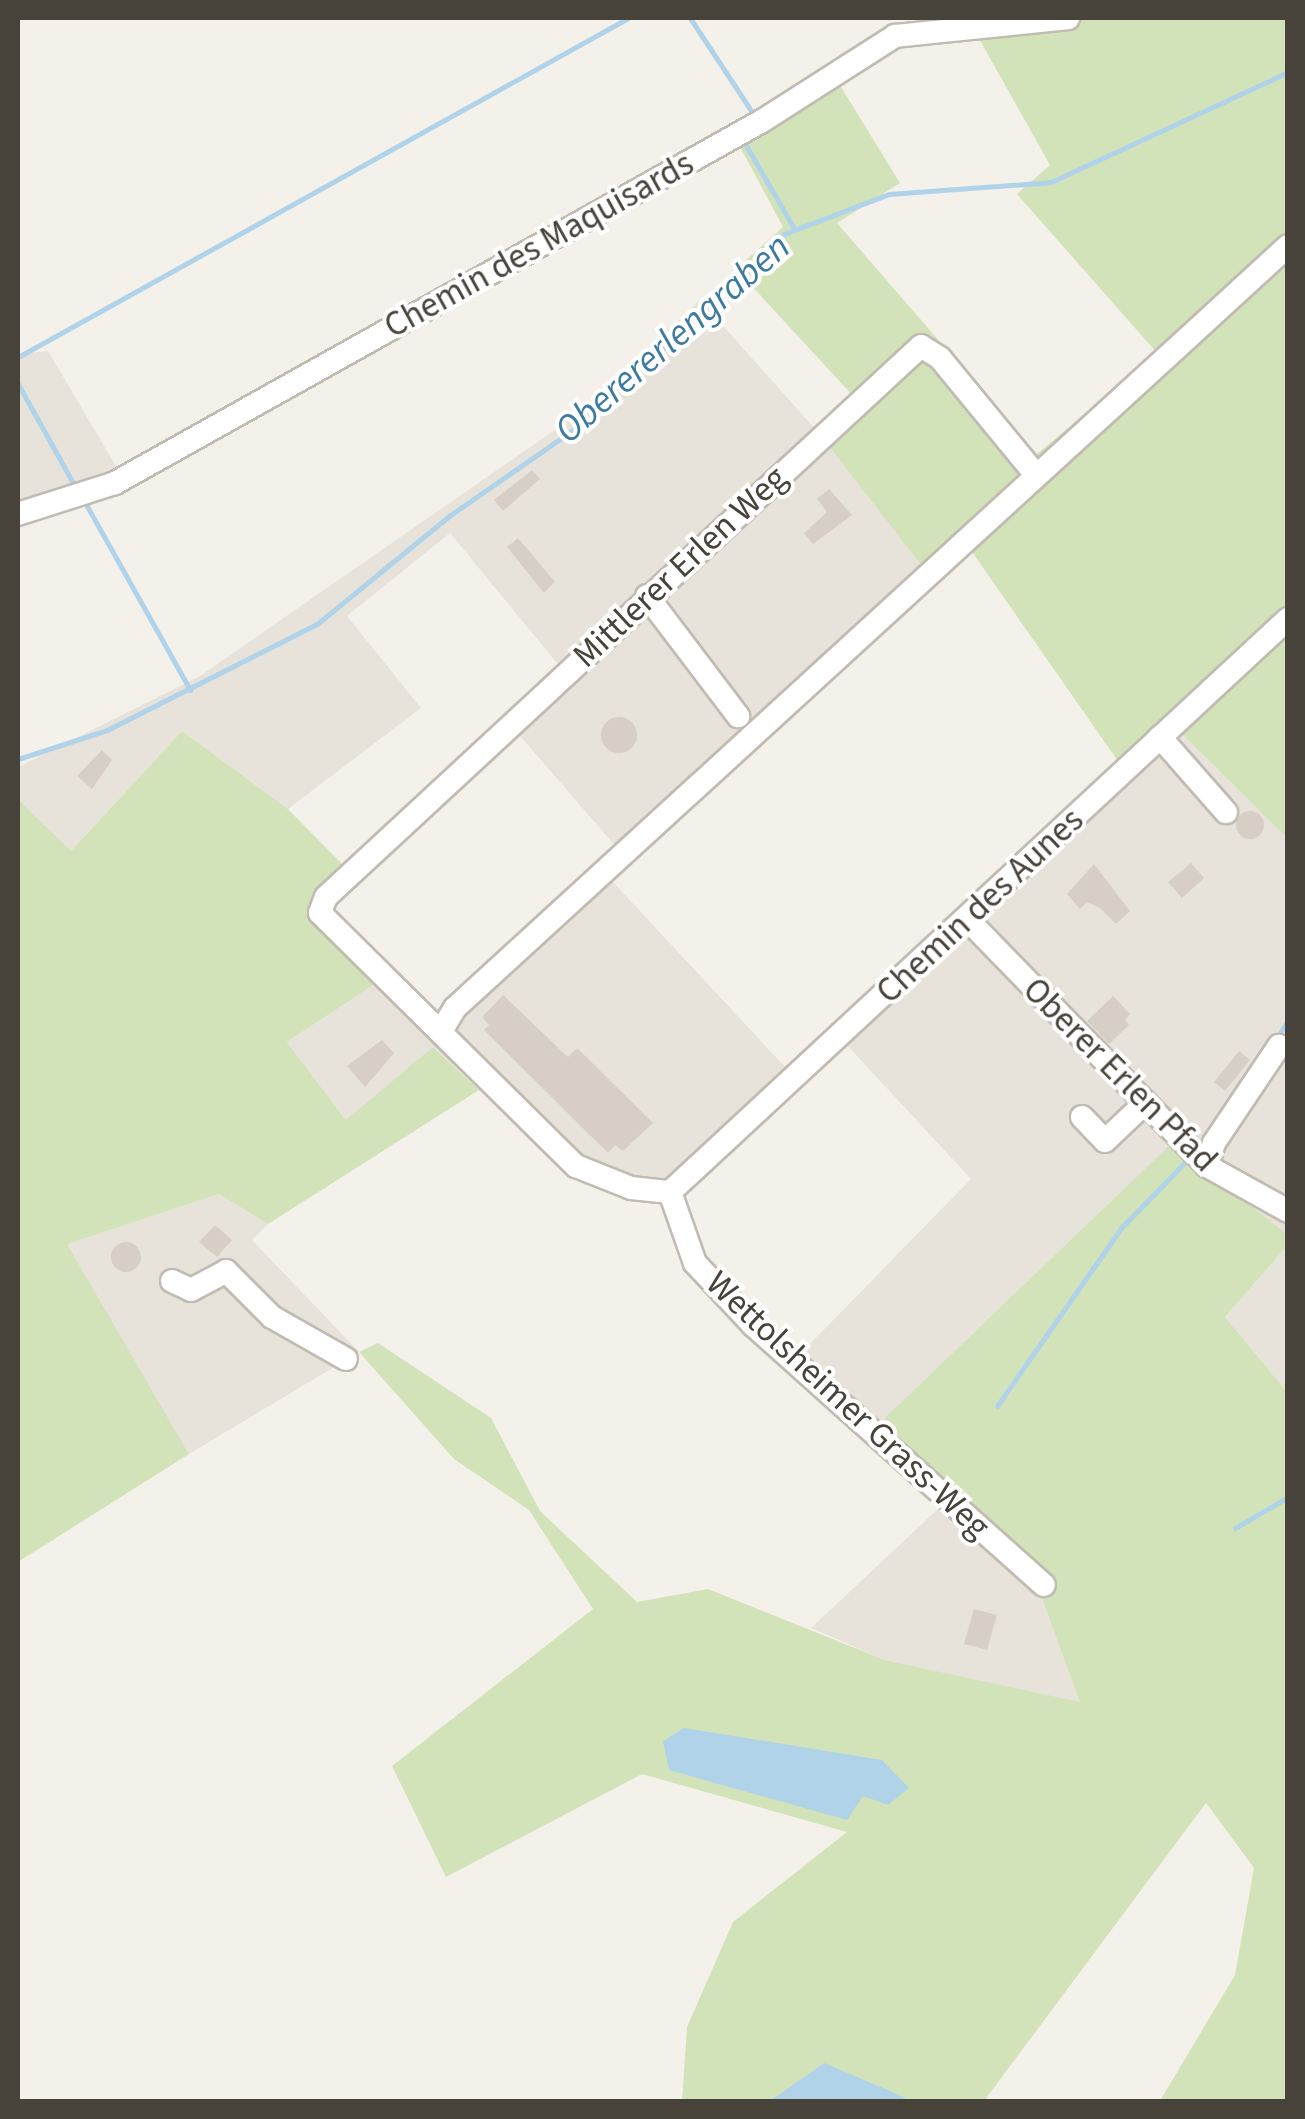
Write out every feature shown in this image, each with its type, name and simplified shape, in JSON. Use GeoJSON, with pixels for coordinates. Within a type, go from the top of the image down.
{"type":"FeatureCollection","features":[{"type":"Feature","properties":{"kind":"street","name":"Chemin des Maquisards"},"geometry":{"type":"LineString","coordinates":[[18,514],[114,483],[762,121],[895,36],[1068,18]]}},
{"type":"Feature","properties":{"kind":"street"},"geometry":{"type":"LineString","coordinates":[[670,1192],[632,1188],[576,1166],[450,1044],[443,1028],[455,1008],[1288,246]]}},
{"type":"Feature","properties":{"kind":"street","name":"Mittlerer Erlen Weg"},"geometry":{"type":"LineString","coordinates":[[443,1028],[419,1014],[320,913],[326,897],[648,596],[921,346],[940,358],[1036,475]]}},
{"type":"Feature","properties":{"kind":"street"},"geometry":{"type":"LineString","coordinates":[[648,596],[738,716]]}},
{"type":"Feature","properties":{"kind":"street","name":"Chemin des Aunes"},"geometry":{"type":"LineString","coordinates":[[670,1192],[1288,618]]}},
{"type":"Feature","properties":{"kind":"street"},"geometry":{"type":"LineString","coordinates":[[1160,737],[1226,812]]}},
{"type":"Feature","properties":{"kind":"street","name":"Oberer Erlen Pfad"},"geometry":{"type":"LineString","coordinates":[[967,919],[1206,1166],[1288,1211]]}},
{"type":"Feature","properties":{"kind":"street"},"geometry":{"type":"LineString","coordinates":[[1206,1166],[1214,1144],[1280,1046]]}},
{"type":"Feature","properties":{"kind":"street"},"geometry":{"type":"LineString","coordinates":[[1082,1117],[1105,1141],[1145,1102]]}},
{"type":"Feature","properties":{"kind":"street","name":"Wettolsheimer Grass-Weg"},"geometry":{"type":"LineString","coordinates":[[670,1192],[695,1263],[753,1325],[1044,1584]]}},
{"type":"Feature","properties":{"kind":"street"},"geometry":{"type":"LineString","coordinates":[[172,1281],[191,1290],[226,1271],[272,1317],[346,1359]]}},
{"type":"Feature","properties":{"kind":"shaded area"},"geometry":{"type":"Polygon","coordinates":[[[700,300],[817,431],[931,578],[624,856],[508,722],[561,668],[450,533],[347,616],[421,708],[288,809],[182,731],[71,851],[18,799],[18,767],[200,676],[575,416],[700,300]]]}},
{"type":"Feature","properties":{"kind":"shaded area"},"geometry":{"type":"Polygon","coordinates":[[[48,351],[126,483],[18,518],[18,354],[48,351]]]}},
{"type":"Feature","properties":{"kind":"shaded area"},"geometry":{"type":"Polygon","coordinates":[[[1168,719],[1287,838],[1287,1234],[1170,1144],[949,1488],[1040,1593],[1081,1703],[885,1660],[811,1628],[940,1507],[801,1353],[971,1179],[845,1043],[695,1177],[584,1185],[433,1047],[347,1121],[287,1042],[375,984],[430,1019],[598,866],[786,1068],[1168,719]]]}},
{"type":"Feature","properties":{"kind":"shaded area"},"geometry":{"type":"Polygon","coordinates":[[[219,1194],[268,1224],[252,1240],[359,1352],[189,1454],[66,1244],[219,1194]]]}},
{"type":"Feature","properties":{"kind":"shaded area"},"geometry":{"type":"Polygon","coordinates":[[[1287,1246],[1287,1392],[1225,1317],[1287,1246]]]}},
{"type":"Feature","properties":{"kind":"green space"},"geometry":{"type":"Polygon","coordinates":[[[1287,18],[1287,838],[1168,720],[1120,764],[970,549],[931,578],[817,431],[855,398],[736,269],[783,227],[737,141],[830,69],[900,183],[837,223],[1037,454],[1157,353],[1017,194],[1050,165],[968,19],[1287,18]]]}},
{"type":"Feature","properties":{"kind":"green space"},"geometry":{"type":"Polygon","coordinates":[[[182,731],[288,809],[347,869],[308,916],[375,984],[287,1042],[346,1120],[433,1047],[479,1090],[268,1224],[219,1194],[67,1244],[189,1454],[18,1562],[18,799],[71,851],[182,731]]]}},
{"type":"Feature","properties":{"kind":"green space"},"geometry":{"type":"Polygon","coordinates":[[[1171,1144],[1287,1234],[1287,1246],[1225,1317],[1287,1392],[1287,2101],[1160,2101],[1235,1975],[1254,1868],[1206,1803],[984,2101],[682,2101],[687,2027],[733,1922],[847,1832],[642,1774],[446,1877],[392,1766],[593,1609],[529,1510],[454,1459],[359,1352],[378,1343],[491,1418],[540,1511],[637,1602],[708,1589],[885,1660],[1080,1702],[1040,1593],[884,1419],[1171,1144]]]}},
{"type":"Feature","properties":{"kind":"water"},"geometry":{"type":"Polygon","coordinates":[[[684,1728],[882,1760],[909,1788],[888,1805],[863,1796],[847,1820],[669,1770],[663,1741],[684,1728]]]}},
{"type":"Feature","properties":{"kind":"water"},"geometry":{"type":"Polygon","coordinates":[[[824,2063],[904,2097],[906,2101],[770,2101],[824,2063]]]}},
{"type":"Feature","properties":{"kind":"building"},"geometry":{"type":"Polygon","coordinates":[[[532,470],[540,479],[503,511],[494,500],[532,470]]]}},
{"type":"Feature","properties":{"kind":"building"},"geometry":{"type":"Polygon","coordinates":[[[829,489],[852,515],[813,544],[804,533],[827,512],[817,499],[829,489]]]}},
{"type":"Feature","properties":{"kind":"building"},"geometry":{"type":"Polygon","coordinates":[[[518,538],[555,582],[544,593],[507,547],[518,538]]]}},
{"type":"Feature","properties":{"kind":"building"},"geometry":{"type":"Polygon","coordinates":[[[619,717],[632,722],[637,735],[632,748],[619,753],[606,748],[601,735],[606,722],[619,717]]]}},
{"type":"Feature","properties":{"kind":"building"},"geometry":{"type":"Polygon","coordinates":[[[102,750],[112,760],[92,789],[77,776],[102,750]]]}},
{"type":"Feature","properties":{"kind":"building"},"geometry":{"type":"Polygon","coordinates":[[[1250,811],[1260,815],[1264,825],[1260,835],[1250,839],[1240,835],[1236,825],[1240,815],[1250,811]]]}},
{"type":"Feature","properties":{"kind":"building"},"geometry":{"type":"Polygon","coordinates":[[[1191,863],[1204,878],[1182,898],[1168,882],[1191,863]]]}},
{"type":"Feature","properties":{"kind":"building"},"geometry":{"type":"Polygon","coordinates":[[[1094,864],[1130,911],[1116,924],[1100,908],[1087,902],[1080,909],[1067,894],[1094,864]]]}},
{"type":"Feature","properties":{"kind":"building"},"geometry":{"type":"Polygon","coordinates":[[[503,995],[568,1057],[577,1048],[653,1123],[623,1151],[615,1145],[608,1153],[484,1030],[489,1025],[482,1017],[503,995]]]}},
{"type":"Feature","properties":{"kind":"building"},"geometry":{"type":"Polygon","coordinates":[[[1113,996],[1130,1014],[1125,1020],[1129,1025],[1109,1044],[1087,1021],[1113,996]]]}},
{"type":"Feature","properties":{"kind":"building"},"geometry":{"type":"Polygon","coordinates":[[[382,1040],[394,1053],[365,1087],[347,1066],[382,1040]]]}},
{"type":"Feature","properties":{"kind":"building"},"geometry":{"type":"Polygon","coordinates":[[[1239,1051],[1250,1060],[1225,1091],[1214,1082],[1239,1051]]]}},
{"type":"Feature","properties":{"kind":"building"},"geometry":{"type":"Polygon","coordinates":[[[215,1225],[232,1240],[217,1257],[199,1242],[215,1225]]]}},
{"type":"Feature","properties":{"kind":"building"},"geometry":{"type":"Polygon","coordinates":[[[126,1242],[140,1251],[141,1257],[132,1271],[126,1272],[112,1263],[111,1257],[120,1243],[126,1242]]]}},
{"type":"Feature","properties":{"kind":"building"},"geometry":{"type":"Polygon","coordinates":[[[974,1609],[997,1615],[987,1650],[964,1644],[974,1609]]]}},
{"type":"Feature","properties":{"kind":"waterway"},"geometry":{"type":"LineString","coordinates":[[18,357],[628,18]]}},
{"type":"Feature","properties":{"kind":"waterway"},"geometry":{"type":"LineString","coordinates":[[690,18],[756,118]]}},
{"type":"Feature","properties":{"kind":"waterway","name":"Oberererlengraben"},"geometry":{"type":"LineString","coordinates":[[18,759],[107,730],[317,624],[449,516],[583,423],[784,234],[889,194],[1051,182],[1288,72]]}},
{"type":"Feature","properties":{"kind":"waterway"},"geometry":{"type":"LineString","coordinates":[[748,139],[744,142],[795,230]]}},
{"type":"Feature","properties":{"kind":"waterway"},"geometry":{"type":"LineString","coordinates":[[18,384],[77,490]]}},
{"type":"Feature","properties":{"kind":"waterway"},"geometry":{"type":"LineString","coordinates":[[83,499],[190,690]]}},
{"type":"Feature","properties":{"kind":"waterway"},"geometry":{"type":"LineString","coordinates":[[1277,1038],[1288,1020]]}},
{"type":"Feature","properties":{"kind":"waterway"},"geometry":{"type":"LineString","coordinates":[[997,1406],[1122,1227],[1189,1158]]}},
{"type":"Feature","properties":{"kind":"waterway"},"geometry":{"type":"LineString","coordinates":[[1235,1528],[1288,1497]]}}]}
